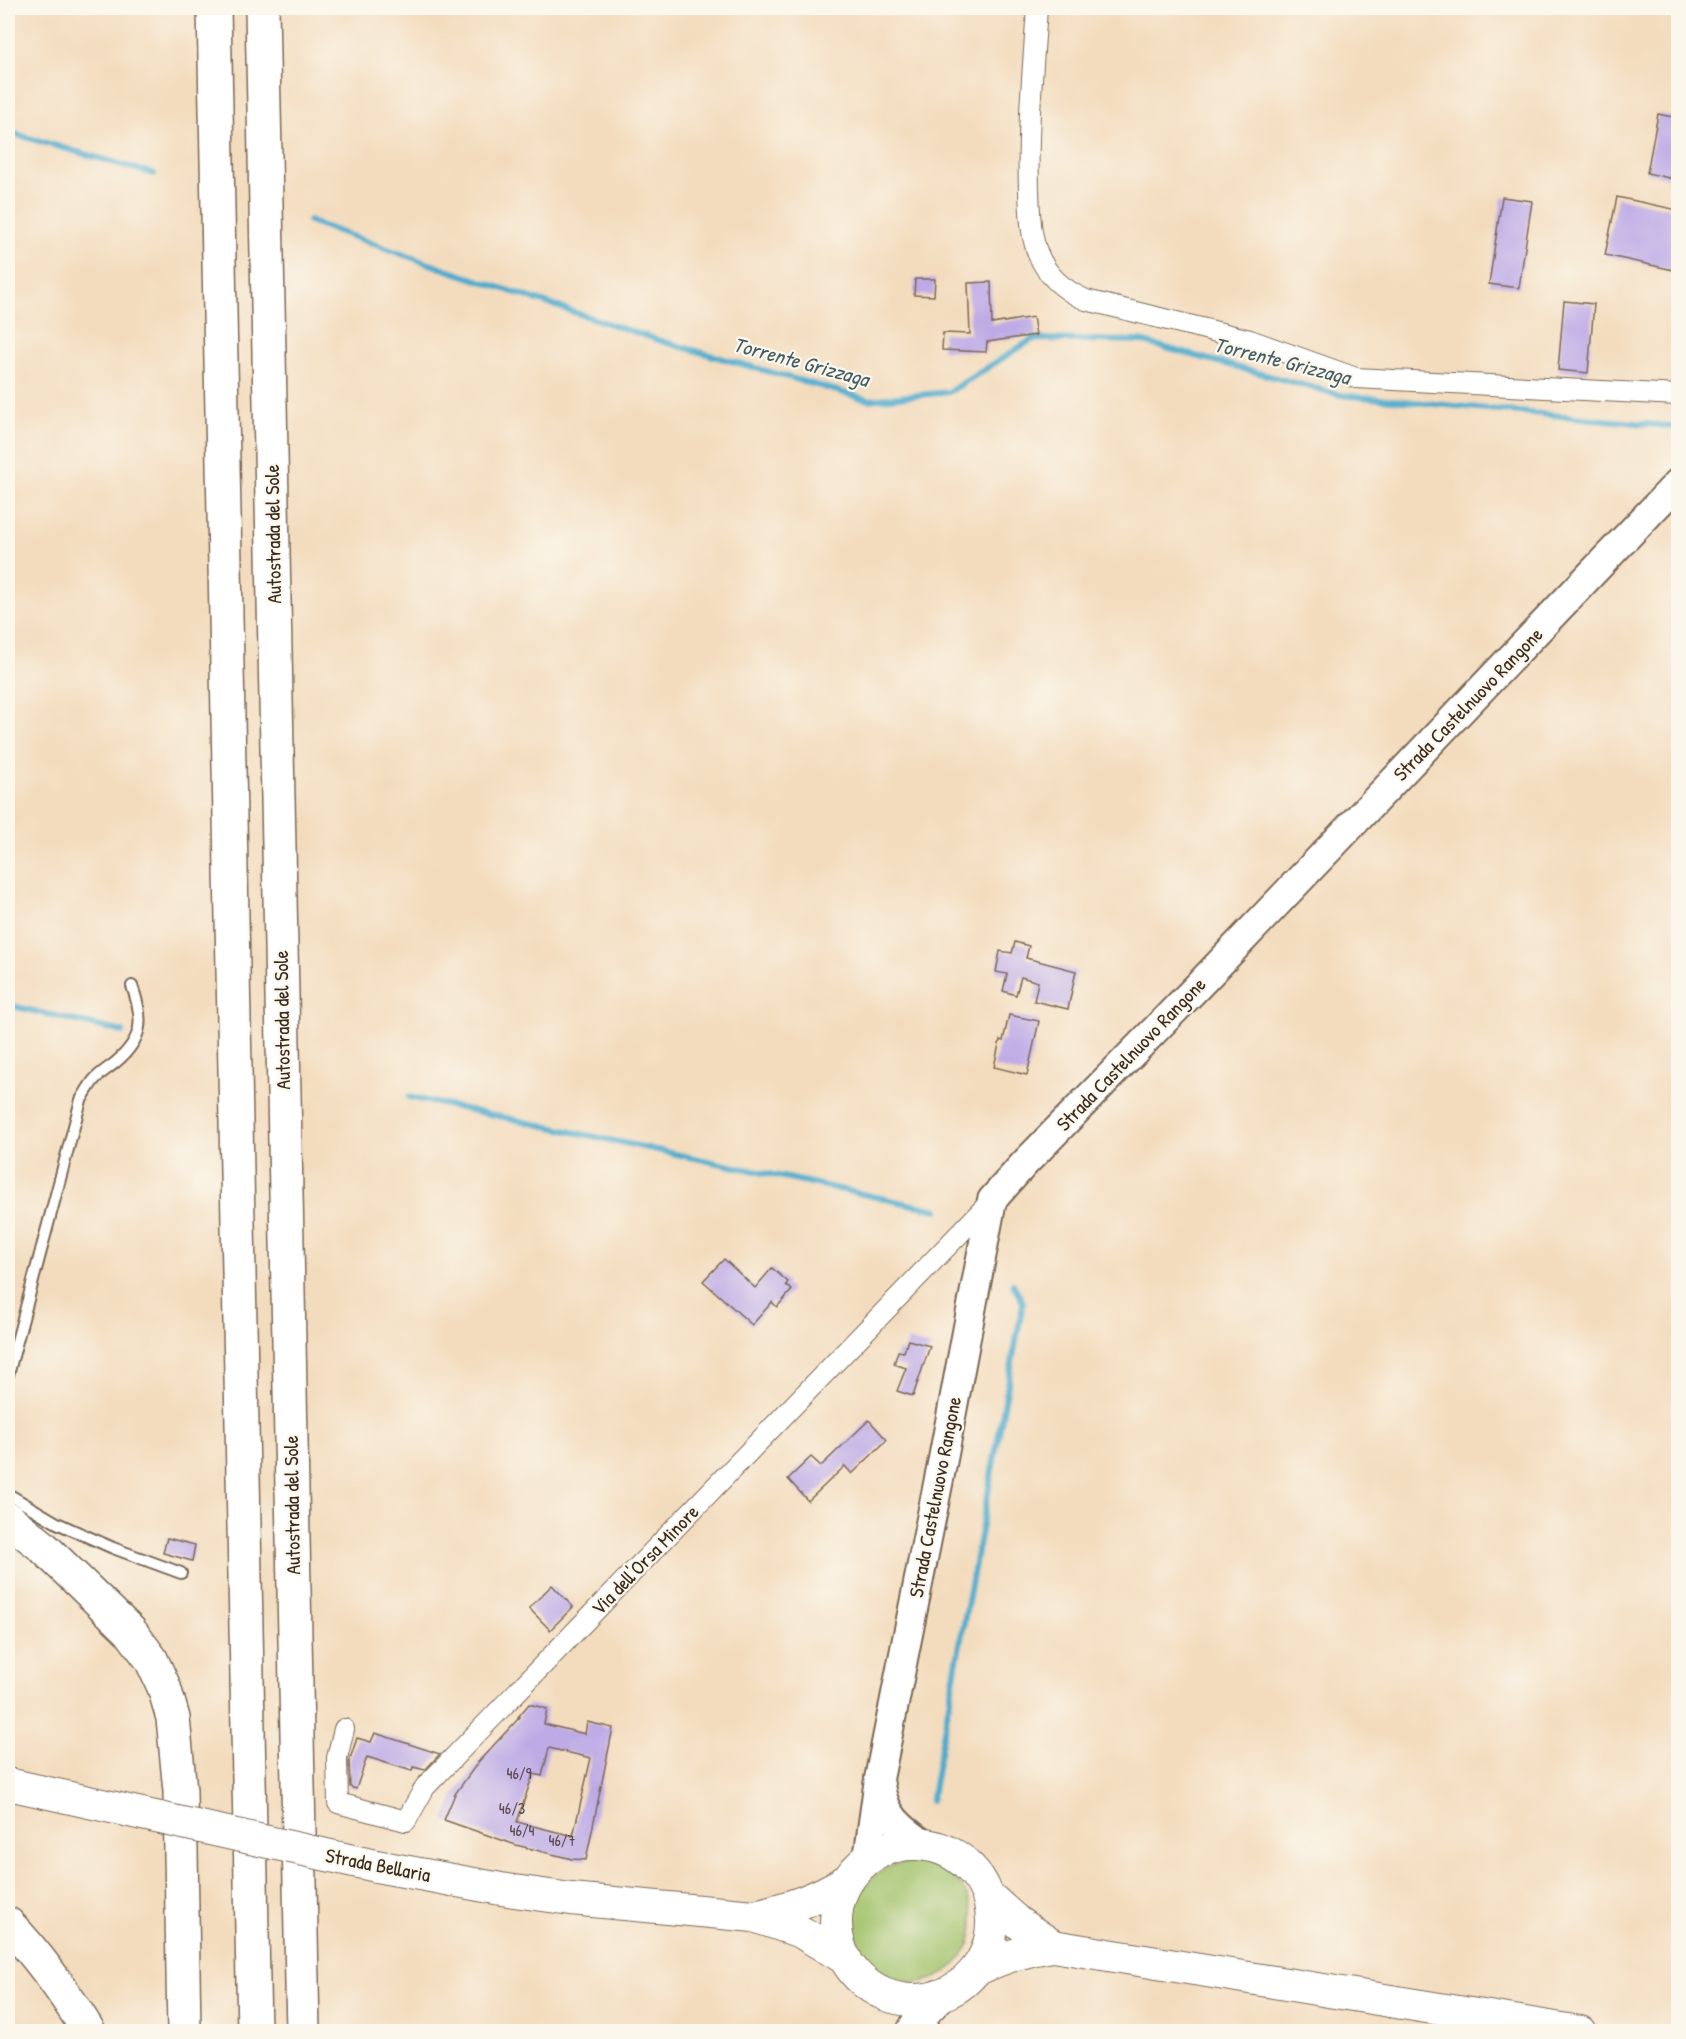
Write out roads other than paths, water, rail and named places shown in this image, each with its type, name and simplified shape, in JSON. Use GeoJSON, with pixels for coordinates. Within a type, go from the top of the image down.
{"type":"FeatureCollection","features":[{"type":"Feature","properties":{"kind":"highway"},"geometry":{"type":"LineString","coordinates":[[214,8],[254,2031]]}},
{"type":"Feature","properties":{"kind":"highway","name":"Autostrada del Sole"},"geometry":{"type":"LineString","coordinates":[[262,8],[303,2031]]}},
{"type":"Feature","properties":{"kind":"highway"},"geometry":{"type":"LineString","coordinates":[[8,1519],[42,1546],[130,1631],[151,1659],[164,1687],[173,1718],[180,1791],[184,2031]]}},
{"type":"Feature","properties":{"kind":"highway"},"geometry":{"type":"LineString","coordinates":[[8,1924],[67,1996],[89,2031]]}},
{"type":"Feature","properties":{"kind":"highway"},"geometry":{"type":"LineString","coordinates":[[913,2031],[926,2009],[938,1997]]}},
{"type":"Feature","properties":{"kind":"main road","name":"Strada Castelnuovo Rangone"},"geometry":{"type":"LineString","coordinates":[[858,1869],[879,1779],[943,1460],[992,1200],[1678,483]]}},
{"type":"Feature","properties":{"kind":"main road","name":"Strada Castelnuovo Rangone"},"geometry":{"type":"LineString","coordinates":[[879,1779],[885,1806],[894,1820],[925,1845]]}},
{"type":"Feature","properties":{"kind":"main road","name":"Strada Bellaria"},"geometry":{"type":"LineString","coordinates":[[8,1784],[376,1866],[501,1889],[754,1916],[801,1932],[846,1959]]}},
{"type":"Feature","properties":{"kind":"main road","name":"Strada Bellaria"},"geometry":{"type":"LineString","coordinates":[[754,1916],[805,1903],[828,1892],[858,1869],[881,1852],[895,1846],[925,1845],[941,1849],[957,1857],[980,1881],[988,1896],[992,1915],[991,1935],[986,1953],[976,1970],[959,1986],[938,1997],[917,2000],[896,1998],[876,1990],[859,1977],[846,1959],[838,1940],[836,1919],[840,1898],[858,1869]]}},
{"type":"Feature","properties":{"kind":"main road"},"geometry":{"type":"LineString","coordinates":[[988,1896],[1017,1922],[1053,1946]]}},
{"type":"Feature","properties":{"kind":"main road"},"geometry":{"type":"LineString","coordinates":[[976,1970],[1010,1955],[1053,1946],[1580,2031]]}},
{"type":"Feature","properties":{"kind":"street"},"geometry":{"type":"LineString","coordinates":[[1037,8],[1028,160],[1031,231],[1038,254],[1047,271],[1072,294],[1086,300],[1250,340],[1356,378],[1678,395]]}},
{"type":"Feature","properties":{"kind":"street","name":"Via dell'Orsa Minore"},"geometry":{"type":"LineString","coordinates":[[344,1729],[337,1758],[338,1803],[406,1821],[425,1787],[992,1200]]}},
{"type":"Feature","properties":{"kind":"lane"},"geometry":{"type":"LineString","coordinates":[[8,1375],[81,1100],[94,1079],[129,1050],[136,1040],[141,1012],[132,986]]}},
{"type":"Feature","properties":{"kind":"lane"},"geometry":{"type":"LineString","coordinates":[[8,1494],[57,1523],[113,1548],[181,1573]]}},
{"type":"Feature","properties":{"kind":"waterway","name":"Torrente Grizzaga"},"geometry":{"type":"LineString","coordinates":[[8,132],[154,174]]}},
{"type":"Feature","properties":{"kind":"waterway","name":"Torrente Grizzaga"},"geometry":{"type":"LineString","coordinates":[[309,221],[441,268],[661,341],[869,400],[949,392],[1033,339],[1140,341],[1340,395],[1678,427]]}},
{"type":"Feature","properties":{"kind":"waterway"},"geometry":{"type":"LineString","coordinates":[[8,1005],[123,1032]]}},
{"type":"Feature","properties":{"kind":"waterway"},"geometry":{"type":"LineString","coordinates":[[409,1097],[937,1210]]}},
{"type":"Feature","properties":{"kind":"waterway"},"geometry":{"type":"LineString","coordinates":[[931,1801],[1023,1303],[1013,1284]]}}]}
